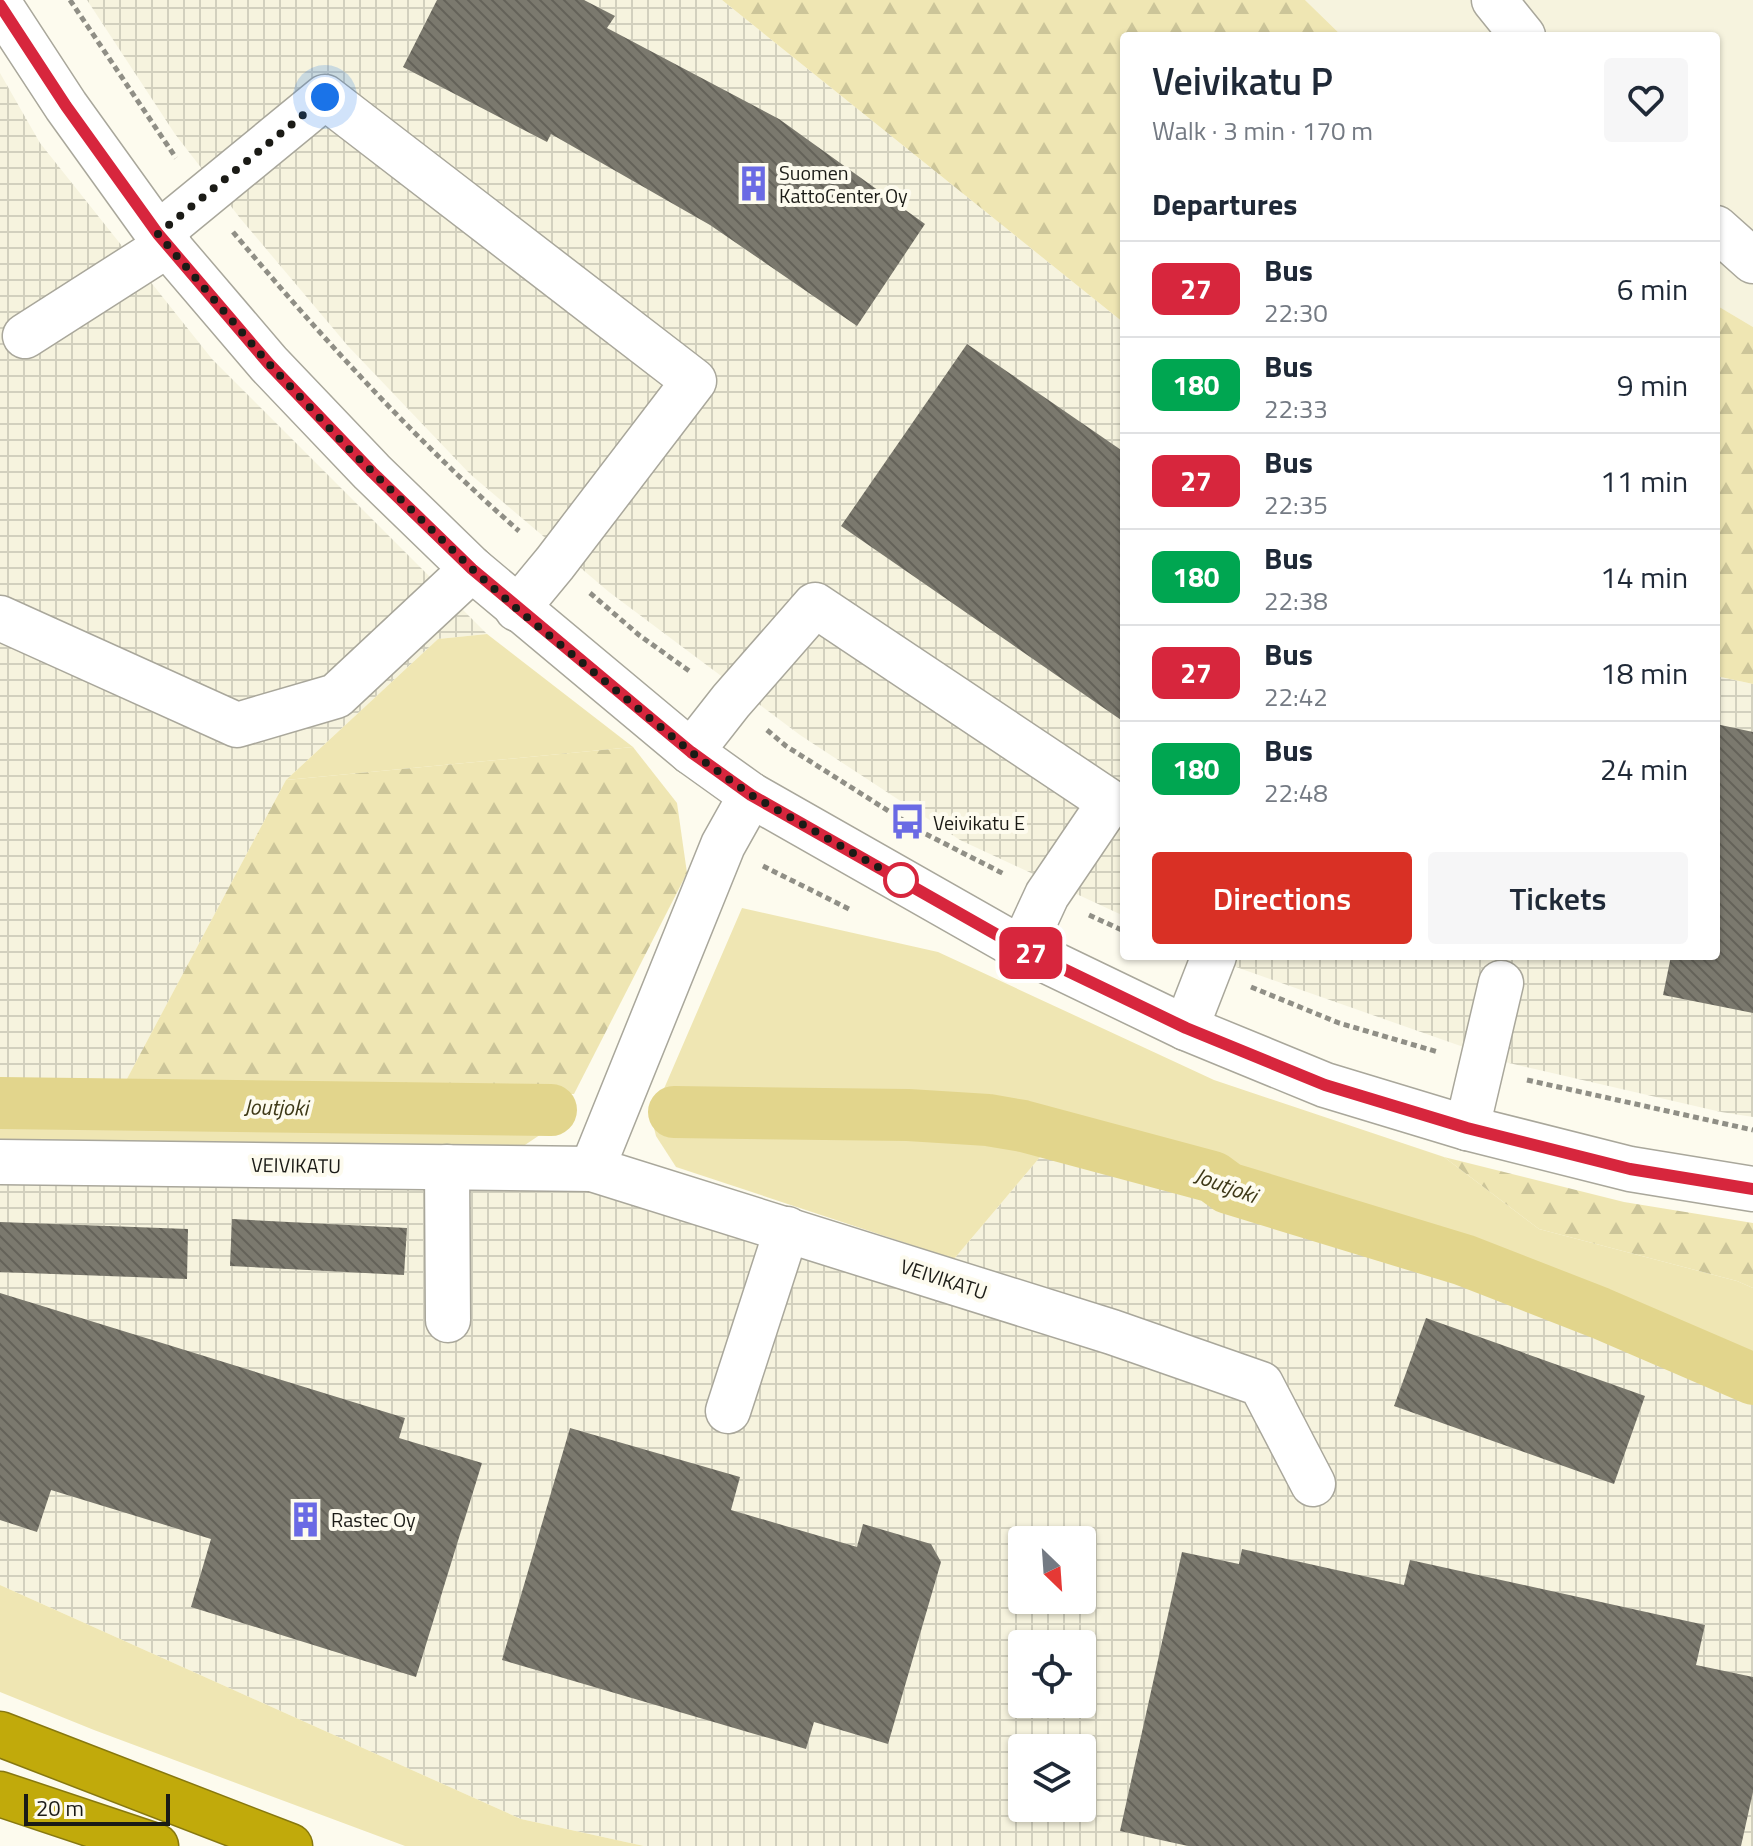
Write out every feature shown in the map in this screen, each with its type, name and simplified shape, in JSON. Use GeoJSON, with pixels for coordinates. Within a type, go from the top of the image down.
{"type":"FeatureCollection","features":[{"type":"Feature","properties":{"kind":"highway"},"geometry":{"type":"LineString","coordinates":[[0,1734],[290,1846]]}},
{"type":"Feature","properties":{"kind":"highway"},"geometry":{"type":"LineString","coordinates":[[0,1794],[156,1846]]}},
{"type":"Feature","properties":{"kind":"street"},"geometry":{"type":"LineString","coordinates":[[1494,0],[1520,32]]}},
{"type":"Feature","properties":{"kind":"street"},"geometry":{"type":"LineString","coordinates":[[0,5],[66,106],[164,239],[269,364],[372,472],[472,569],[691,752],[751,795],[1022,949],[1186,1028],[1325,1085],[1467,1128],[1630,1169],[1753,1189]]}},
{"type":"Feature","properties":{"kind":"street"},"geometry":{"type":"LineString","coordinates":[[25,336],[164,239],[325,97],[694,381],[517,609]]}},
{"type":"Feature","properties":{"kind":"street"},"geometry":{"type":"LineString","coordinates":[[1720,232],[1753,261]]}},
{"type":"Feature","properties":{"kind":"street"},"geometry":{"type":"LineString","coordinates":[[0,618],[237,725],[336,696],[472,569]]}},
{"type":"Feature","properties":{"kind":"street"},"geometry":{"type":"LineString","coordinates":[[691,752],[815,605],[1110,802],[1047,895],[1022,949]]}},
{"type":"Feature","properties":{"kind":"street"},"geometry":{"type":"LineString","coordinates":[[592,1169],[723,845],[751,795]]}},
{"type":"Feature","properties":{"kind":"street"},"geometry":{"type":"LineString","coordinates":[[1186,1028],[1212,960]]}},
{"type":"Feature","properties":{"kind":"street"},"geometry":{"type":"LineString","coordinates":[[1467,1128],[1501,983]]}},
{"type":"Feature","properties":{"kind":"street","name":"VEIVIKATU"},"geometry":{"type":"LineString","coordinates":[[0,1162],[592,1169],[1112,1332],[1261,1384],[1313,1484]]}},
{"type":"Feature","properties":{"kind":"street"},"geometry":{"type":"LineString","coordinates":[[447,1167],[448,1320]]}},
{"type":"Feature","properties":{"kind":"street"},"geometry":{"type":"LineString","coordinates":[[728,1411],[787,1229]]}},
{"type":"Feature","properties":{"kind":"path"},"geometry":{"type":"LineString","coordinates":[[723,845],[863,916]]}},
{"type":"Feature","properties":{"kind":"shaded area"},"geometry":{"type":"Polygon","coordinates":[[[87,0],[722,0],[1120,320],[1120,914],[960,840],[800,735],[609,592],[470,474],[348,346],[240,218],[175,134],[87,0]]]}},
{"type":"Feature","properties":{"kind":"shaded area"},"geometry":{"type":"Polygon","coordinates":[[[1305,0],[1753,0],[1753,327],[1720,307],[1720,32],[1338,32],[1305,0]]]}},
{"type":"Feature","properties":{"kind":"shaded area"},"geometry":{"type":"Polygon","coordinates":[[[0,73],[40,143],[212,359],[487,634],[438,639],[286,780],[121,1090],[0,1092],[0,73]]]}},
{"type":"Feature","properties":{"kind":"shaded area"},"geometry":{"type":"Polygon","coordinates":[[[1720,677],[1753,684],[1753,1117],[1509,1063],[1221,960],[1720,960],[1720,677]]]}},
{"type":"Feature","properties":{"kind":"shaded area"},"geometry":{"type":"Polygon","coordinates":[[[1046,1150],[1152,1179],[1500,1289],[1692,1365],[1753,1396],[1753,1846],[644,1846],[521,1819],[0,1585],[0,1184],[590,1190],[1128,1318],[954,1259],[1046,1150]]]}},
{"type":"Feature","properties":{"kind":"green space"},"geometry":{"type":"Polygon","coordinates":[[[722,0],[1305,0],[1338,32],[1120,32],[1120,320],[722,0]]]}},
{"type":"Feature","properties":{"kind":"green space"},"geometry":{"type":"Polygon","coordinates":[[[1720,307],[1753,327],[1753,684],[1720,677],[1720,307]]]}},
{"type":"Feature","properties":{"kind":"green space"},"geometry":{"type":"Polygon","coordinates":[[[487,634],[633,747],[286,780],[438,639],[487,634]]]}},
{"type":"Feature","properties":{"kind":"green space"},"geometry":{"type":"Polygon","coordinates":[[[633,747],[677,803],[687,873],[574,1094],[121,1090],[286,780],[633,747]]]}},
{"type":"Feature","properties":{"kind":"green space"},"geometry":{"type":"Polygon","coordinates":[[[742,908],[938,952],[1214,1080],[1444,1157],[1539,1229],[1737,1281],[1753,1288],[1753,1362],[1589,1289],[1278,1179],[1042,1108],[967,1102],[663,1091],[742,908]]]}},
{"type":"Feature","properties":{"kind":"green space"},"geometry":{"type":"Polygon","coordinates":[[[0,1112],[565,1118],[519,1149],[0,1140],[0,1112]]]}},
{"type":"Feature","properties":{"kind":"green space"},"geometry":{"type":"Polygon","coordinates":[[[653,1124],[908,1125],[986,1132],[1046,1150],[954,1259],[676,1167],[656,1136],[653,1124]]]}},
{"type":"Feature","properties":{"kind":"green space"},"geometry":{"type":"Polygon","coordinates":[[[1444,1157],[1624,1202],[1753,1223],[1753,1288],[1737,1281],[1539,1229],[1444,1157]]]}},
{"type":"Feature","properties":{"kind":"green space"},"geometry":{"type":"Polygon","coordinates":[[[0,1585],[521,1819],[644,1846],[405,1846],[0,1692],[0,1585]]]}},
{"type":"Feature","properties":{"kind":"building","name":"Suomen KattoCenter Oy"},"geometry":{"type":"Polygon","coordinates":[[[437,0],[584,0],[615,16],[607,28],[779,119],[925,224],[857,326],[710,225],[551,134],[547,142],[403,67],[437,0]]]}},
{"type":"Feature","properties":{"kind":"building"},"geometry":{"type":"Polygon","coordinates":[[[967,344],[1120,449],[1120,719],[841,526],[967,344]]]}},
{"type":"Feature","properties":{"kind":"building"},"geometry":{"type":"Polygon","coordinates":[[[1720,725],[1753,732],[1753,1013],[1663,995],[1670,960],[1720,960],[1720,725]]]}},
{"type":"Feature","properties":{"kind":"building"},"geometry":{"type":"Polygon","coordinates":[[[232,1219],[407,1228],[404,1275],[230,1266],[232,1219]]]}},
{"type":"Feature","properties":{"kind":"building"},"geometry":{"type":"Polygon","coordinates":[[[0,1222],[188,1229],[187,1279],[0,1272],[0,1222]]]}},
{"type":"Feature","properties":{"kind":"building","name":"Rastec Oy"},"geometry":{"type":"Polygon","coordinates":[[[0,1293],[405,1418],[399,1438],[482,1463],[416,1677],[191,1607],[211,1539],[51,1490],[37,1532],[0,1520],[0,1293]]]}},
{"type":"Feature","properties":{"kind":"building"},"geometry":{"type":"Polygon","coordinates":[[[1426,1318],[1645,1396],[1614,1484],[1394,1406],[1426,1318]]]}},
{"type":"Feature","properties":{"kind":"building"},"geometry":{"type":"Polygon","coordinates":[[[570,1428],[740,1477],[731,1510],[857,1547],[863,1524],[931,1544],[941,1562],[888,1744],[814,1722],[806,1749],[502,1660],[570,1428]]]}},
{"type":"Feature","properties":{"kind":"building"},"geometry":{"type":"Polygon","coordinates":[[[1242,1549],[1404,1585],[1410,1560],[1705,1625],[1696,1665],[1753,1677],[1753,1792],[1741,1846],[1188,1846],[1120,1831],[1182,1552],[1239,1564],[1242,1549]]]}},
{"type":"Feature","properties":{"kind":"waterway","name":"Joutjoki"},"geometry":{"type":"LineString","coordinates":[[0,1103],[551,1110]]}},
{"type":"Feature","properties":{"kind":"waterway","name":"Joutjoki"},"geometry":{"type":"LineString","coordinates":[[674,1112],[908,1115],[988,1120],[1023,1126],[1213,1177],[1228,1188],[1464,1260],[1600,1313],[1753,1379]]}},
{"type":"Feature","properties":{"kind":"bus line","name":"27"},"geometry":{"type":"LineString","coordinates":[[0,5],[66,106],[158,234],[269,364],[372,472],[472,569],[691,752],[751,795],[1022,949],[1186,1028],[1325,1085],[1467,1128],[1630,1169],[1753,1189]]}},
{"type":"Feature","properties":{"kind":"place","name":"Suomen KattoCenter Oy"},"geometry":{"type":"Point","coordinates":[753,183]}},
{"type":"Feature","properties":{"kind":"place","name":"Veivikatu E"},"geometry":{"type":"Point","coordinates":[907,822]}},
{"type":"Feature","properties":{"kind":"place","name":"Rastec Oy"},"geometry":{"type":"Point","coordinates":[305,1519]}},
{"type":"Feature","properties":{"kind":"route"},"geometry":{"type":"LineString","coordinates":[[325,97],[158,234],[269,364],[372,472],[517,609],[691,752],[751,795],[913,887],[901,880]]}}]}
